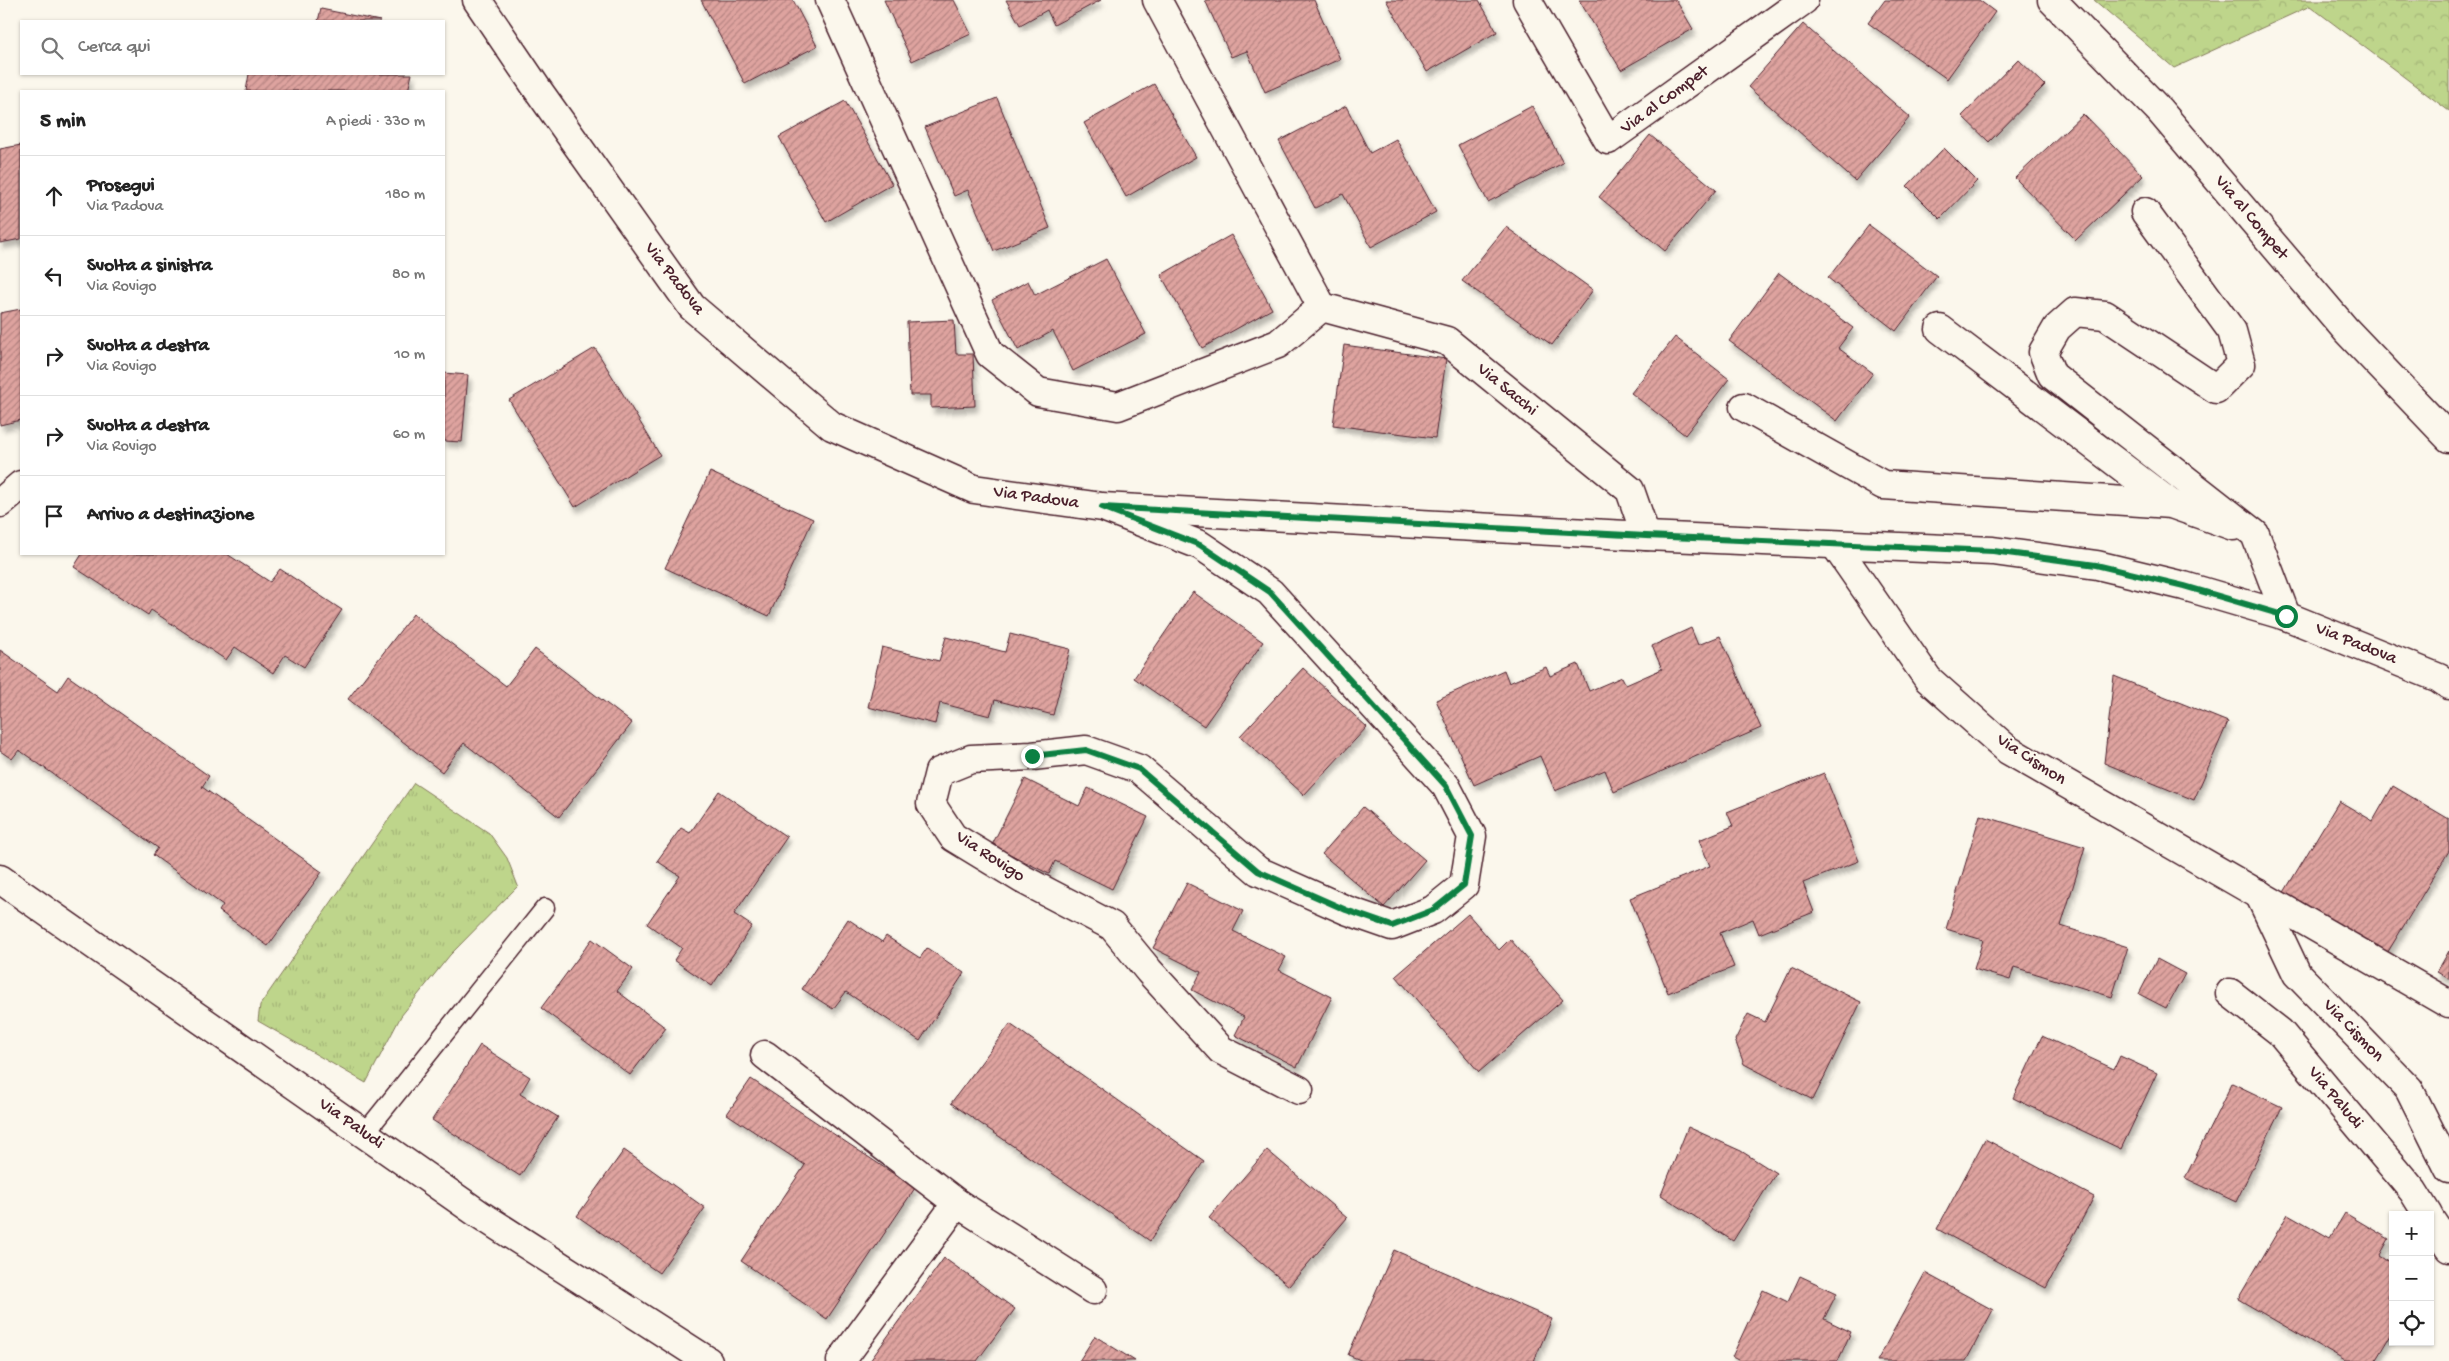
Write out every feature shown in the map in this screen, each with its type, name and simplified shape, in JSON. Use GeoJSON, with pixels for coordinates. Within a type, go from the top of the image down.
{"type":"FeatureCollection","features":[{"type":"Feature","properties":{"kind":"street","name":"Via Padova"},"geometry":{"type":"LineString","coordinates":[[477,0],[538,90],[692,307],[832,426],[974,489],[1102,507],[1646,536],[1993,551],[2096,565],[2184,586],[2286,616],[2439,678],[2449,685]]}},
{"type":"Feature","properties":{"kind":"street"},"geometry":{"type":"LineString","coordinates":[[830,0],[990,354],[1038,392],[1118,406],[1278,344],[1322,307],[1157,0]]}},
{"type":"Feature","properties":{"kind":"street","name":"Via al Compet"},"geometry":{"type":"LineString","coordinates":[[1527,0],[1608,140],[1804,0]]}},
{"type":"Feature","properties":{"kind":"street","name":"Via al Compet"},"geometry":{"type":"LineString","coordinates":[[2052,0],[2159,110],[2346,330],[2449,438]]}},
{"type":"Feature","properties":{"kind":"street"},"geometry":{"type":"LineString","coordinates":[[2145,212],[2232,331],[2241,364],[2216,390],[2105,315],[2075,312],[2057,328],[2043,352],[2052,376],[2255,534],[2286,616]]}},
{"type":"Feature","properties":{"kind":"street","name":"Via Sacchi"},"geometry":{"type":"LineString","coordinates":[[1322,307],[1447,341],[1630,490],[1646,536]]}},
{"type":"Feature","properties":{"kind":"street"},"geometry":{"type":"LineString","coordinates":[[1940,329],[2171,504]]}},
{"type":"Feature","properties":{"kind":"street"},"geometry":{"type":"LineString","coordinates":[[1744,407],[1883,485],[2171,504],[2255,534]]}},
{"type":"Feature","properties":{"kind":"street"},"geometry":{"type":"LineString","coordinates":[[0,503],[20,486]]}},
{"type":"Feature","properties":{"kind":"street","name":"Via Rovigo"},"geometry":{"type":"LineString","coordinates":[[1102,507],[1200,545],[1270,592],[1446,786],[1472,836],[1464,885],[1433,910],[1392,926],[1346,910],[1258,871],[1139,769],[1086,750],[1032,756],[971,759],[939,772],[931,804],[953,837],[1022,879],[1112,926],[1221,1050],[1299,1090]]}},
{"type":"Feature","properties":{"kind":"street","name":"Via Cismon"},"geometry":{"type":"LineString","coordinates":[[1835,545],[1928,679],[2008,750],[2449,1004]]}},
{"type":"Feature","properties":{"kind":"street","name":"Via Paludi"},"geometry":{"type":"LineString","coordinates":[[0,879],[479,1214],[708,1361]]}},
{"type":"Feature","properties":{"kind":"street","name":"Via Cismon"},"geometry":{"type":"LineString","coordinates":[[2259,894],[2297,974],[2409,1088],[2449,1169]]}},
{"type":"Feature","properties":{"kind":"street","name":"Via Paludi"},"geometry":{"type":"LineString","coordinates":[[2230,993],[2280,1032],[2413,1191],[2426,1211]]}},
{"type":"Feature","properties":{"kind":"street"},"geometry":{"type":"LineString","coordinates":[[765,1056],[957,1203],[1093,1290]]}},
{"type":"Feature","properties":{"kind":"street"},"geometry":{"type":"LineString","coordinates":[[841,1361],[957,1203]]}},
{"type":"Feature","properties":{"kind":"street"},"geometry":{"type":"LineString","coordinates":[[2434,1224],[2449,1248]]}},
{"type":"Feature","properties":{"kind":"lane"},"geometry":{"type":"LineString","coordinates":[[364,1133],[545,908]]}},
{"type":"Feature","properties":{"kind":"green space"},"geometry":{"type":"Polygon","coordinates":[[[2094,0],[2449,0],[2449,111],[2310,6],[2174,68],[2094,0]]]}},
{"type":"Feature","properties":{"kind":"green space"},"geometry":{"type":"Polygon","coordinates":[[[414,783],[489,833],[507,858],[518,886],[450,955],[401,1016],[366,1083],[258,1021],[260,1005],[414,783]]]}},
{"type":"Feature","properties":{"kind":"building"},"geometry":{"type":"Polygon","coordinates":[[[701,0],[793,0],[817,46],[745,84],[701,0]]]}},
{"type":"Feature","properties":{"kind":"building"},"geometry":{"type":"Polygon","coordinates":[[[884,0],[954,0],[971,34],[912,61],[884,0]]]}},
{"type":"Feature","properties":{"kind":"building"},"geometry":{"type":"Polygon","coordinates":[[[1006,0],[1101,0],[1054,25],[1047,10],[1020,25],[1006,0]]]}},
{"type":"Feature","properties":{"kind":"building"},"geometry":{"type":"Polygon","coordinates":[[[1205,0],[1314,0],[1340,59],[1265,92],[1247,51],[1231,57],[1205,0]]]}},
{"type":"Feature","properties":{"kind":"building"},"geometry":{"type":"Polygon","coordinates":[[[1386,0],[1479,0],[1497,32],[1427,72],[1386,0]]]}},
{"type":"Feature","properties":{"kind":"building"},"geometry":{"type":"Polygon","coordinates":[[[1579,0],[1676,0],[1693,29],[1621,70],[1579,0]]]}},
{"type":"Feature","properties":{"kind":"building"},"geometry":{"type":"Polygon","coordinates":[[[1885,0],[1979,0],[1995,12],[1947,79],[1868,23],[1885,0]]]}},
{"type":"Feature","properties":{"kind":"building"},"geometry":{"type":"Polygon","coordinates":[[[321,9],[375,20],[318,20],[321,9]]]}},
{"type":"Feature","properties":{"kind":"building"},"geometry":{"type":"Polygon","coordinates":[[[1803,24],[1910,117],[1855,181],[1748,87],[1803,24]]]}},
{"type":"Feature","properties":{"kind":"building"},"geometry":{"type":"Polygon","coordinates":[[[2018,59],[2045,85],[1989,142],[1962,116],[2018,59]]]}},
{"type":"Feature","properties":{"kind":"building"},"geometry":{"type":"Polygon","coordinates":[[[249,75],[412,75],[408,90],[246,90],[249,75]]]}},
{"type":"Feature","properties":{"kind":"building"},"geometry":{"type":"Polygon","coordinates":[[[1154,84],[1196,157],[1126,197],[1084,123],[1154,84]]]}},
{"type":"Feature","properties":{"kind":"building"},"geometry":{"type":"Polygon","coordinates":[[[997,98],[1050,228],[994,251],[968,190],[954,196],[925,127],[997,98]]]}},
{"type":"Feature","properties":{"kind":"building"},"geometry":{"type":"Polygon","coordinates":[[[845,101],[892,184],[826,222],[779,137],[845,101]]]}},
{"type":"Feature","properties":{"kind":"building"},"geometry":{"type":"Polygon","coordinates":[[[1346,106],[1370,153],[1396,139],[1436,212],[1371,247],[1343,194],[1315,208],[1279,141],[1346,106]]]}},
{"type":"Feature","properties":{"kind":"building"},"geometry":{"type":"Polygon","coordinates":[[[1532,106],[1563,163],[1488,202],[1458,145],[1532,106]]]}},
{"type":"Feature","properties":{"kind":"building"},"geometry":{"type":"Polygon","coordinates":[[[2083,114],[2143,176],[2076,240],[2015,178],[2083,114]]]}},
{"type":"Feature","properties":{"kind":"building"},"geometry":{"type":"Polygon","coordinates":[[[1650,135],[1716,190],[1665,251],[1599,197],[1650,135]]]}},
{"type":"Feature","properties":{"kind":"building"},"geometry":{"type":"Polygon","coordinates":[[[20,145],[20,239],[0,243],[0,149],[20,145]]]}},
{"type":"Feature","properties":{"kind":"building"},"geometry":{"type":"Polygon","coordinates":[[[1944,148],[1977,181],[1940,219],[1907,186],[1944,148]]]}},
{"type":"Feature","properties":{"kind":"building"},"geometry":{"type":"Polygon","coordinates":[[[1869,225],[1937,276],[1896,331],[1828,278],[1869,225]]]}},
{"type":"Feature","properties":{"kind":"building"},"geometry":{"type":"Polygon","coordinates":[[[1506,227],[1593,290],[1552,345],[1462,281],[1506,227]]]}},
{"type":"Feature","properties":{"kind":"building"},"geometry":{"type":"Polygon","coordinates":[[[1231,235],[1272,309],[1202,348],[1161,275],[1231,235]]]}},
{"type":"Feature","properties":{"kind":"building"},"geometry":{"type":"Polygon","coordinates":[[[1106,259],[1146,334],[1073,371],[1053,331],[1018,350],[992,300],[1028,281],[1035,295],[1106,259]]]}},
{"type":"Feature","properties":{"kind":"building"},"geometry":{"type":"Polygon","coordinates":[[[1779,273],[1853,328],[1838,348],[1873,373],[1837,421],[1729,341],[1779,273]]]}},
{"type":"Feature","properties":{"kind":"building"},"geometry":{"type":"Polygon","coordinates":[[[20,309],[20,420],[0,425],[0,313],[20,309]]]}},
{"type":"Feature","properties":{"kind":"building"},"geometry":{"type":"Polygon","coordinates":[[[954,320],[956,354],[973,354],[975,406],[931,408],[931,395],[910,395],[907,322],[954,320]]]}},
{"type":"Feature","properties":{"kind":"building"},"geometry":{"type":"Polygon","coordinates":[[[1675,337],[1729,379],[1685,435],[1631,393],[1675,337]]]}},
{"type":"Feature","properties":{"kind":"building"},"geometry":{"type":"Polygon","coordinates":[[[1344,345],[1446,359],[1435,438],[1333,425],[1344,345]]]}},
{"type":"Feature","properties":{"kind":"building"},"geometry":{"type":"Polygon","coordinates":[[[595,348],[660,455],[575,507],[509,400],[595,348]]]}},
{"type":"Feature","properties":{"kind":"building"},"geometry":{"type":"Polygon","coordinates":[[[445,373],[468,375],[462,442],[445,441],[445,373]]]}},
{"type":"Feature","properties":{"kind":"building"},"geometry":{"type":"Polygon","coordinates":[[[710,472],[813,519],[769,616],[665,568],[710,472]]]}},
{"type":"Feature","properties":{"kind":"building"},"geometry":{"type":"Polygon","coordinates":[[[81,555],[229,555],[270,582],[280,569],[342,610],[304,667],[285,655],[273,673],[235,647],[226,660],[151,610],[148,615],[74,567],[81,555]]]}},
{"type":"Feature","properties":{"kind":"building"},"geometry":{"type":"Polygon","coordinates":[[[1193,592],[1263,642],[1204,726],[1134,678],[1193,592]]]}},
{"type":"Feature","properties":{"kind":"building"},"geometry":{"type":"Polygon","coordinates":[[[413,614],[506,686],[535,649],[632,723],[559,817],[464,743],[442,772],[348,699],[413,614]]]}},
{"type":"Feature","properties":{"kind":"building"},"geometry":{"type":"Polygon","coordinates":[[[1691,628],[1698,645],[1720,636],[1761,728],[1614,792],[1605,770],[1555,791],[1540,756],[1474,785],[1436,700],[1504,670],[1509,683],[1546,667],[1550,676],[1578,664],[1589,691],[1622,677],[1626,685],[1662,669],[1652,646],[1691,628]]]}},
{"type":"Feature","properties":{"kind":"building"},"geometry":{"type":"Polygon","coordinates":[[[1010,634],[1070,649],[1053,715],[995,700],[990,716],[940,703],[935,724],[868,707],[882,647],[939,661],[946,637],[1005,652],[1010,634]]]}},
{"type":"Feature","properties":{"kind":"building"},"geometry":{"type":"Polygon","coordinates":[[[0,650],[58,691],[68,676],[209,776],[202,787],[322,872],[268,946],[219,911],[223,905],[153,855],[158,848],[19,750],[12,759],[0,751],[0,650]]]}},
{"type":"Feature","properties":{"kind":"building"},"geometry":{"type":"Polygon","coordinates":[[[1303,668],[1367,727],[1304,795],[1240,736],[1303,668]]]}},
{"type":"Feature","properties":{"kind":"building"},"geometry":{"type":"Polygon","coordinates":[[[2114,676],[2228,722],[2194,800],[2104,763],[2114,676]]]}},
{"type":"Feature","properties":{"kind":"building"},"geometry":{"type":"Polygon","coordinates":[[[1824,773],[1859,861],[1803,883],[1814,912],[1759,934],[1753,919],[1720,933],[1734,967],[1668,993],[1630,898],[1710,866],[1699,840],[1733,826],[1727,812],[1824,773]]]}},
{"type":"Feature","properties":{"kind":"building"},"geometry":{"type":"Polygon","coordinates":[[[1025,779],[1079,806],[1088,788],[1148,817],[1112,889],[1055,861],[1049,874],[992,845],[1025,779]]]}},
{"type":"Feature","properties":{"kind":"building"},"geometry":{"type":"Polygon","coordinates":[[[2393,786],[2449,819],[2449,851],[2386,955],[2283,894],[2339,801],[2373,821],[2393,786]]]}},
{"type":"Feature","properties":{"kind":"building"},"geometry":{"type":"Polygon","coordinates":[[[719,791],[787,837],[734,914],[752,926],[712,986],[674,960],[682,948],[647,924],[680,876],[657,861],[681,828],[690,833],[719,791]]]}},
{"type":"Feature","properties":{"kind":"building"},"geometry":{"type":"Polygon","coordinates":[[[1363,807],[1425,860],[1384,907],[1322,854],[1363,807]]]}},
{"type":"Feature","properties":{"kind":"building"},"geometry":{"type":"Polygon","coordinates":[[[1980,815],[2085,847],[2061,926],[2128,947],[2112,997],[2014,967],[2010,980],[1974,969],[1983,940],[1946,929],[1980,815]]]}},
{"type":"Feature","properties":{"kind":"building"},"geometry":{"type":"Polygon","coordinates":[[[1187,883],[1243,911],[1233,931],[1286,957],[1279,970],[1332,997],[1297,1067],[1235,1035],[1244,1017],[1192,990],[1201,972],[1153,948],[1187,883]]]}},
{"type":"Feature","properties":{"kind":"building"},"geometry":{"type":"Polygon","coordinates":[[[1468,914],[1499,950],[1510,939],[1563,1000],[1479,1072],[1396,976],[1468,914]]]}},
{"type":"Feature","properties":{"kind":"building"},"geometry":{"type":"Polygon","coordinates":[[[848,919],[882,942],[886,936],[920,958],[927,948],[964,973],[920,1041],[846,992],[833,1009],[802,989],[848,919]]]}},
{"type":"Feature","properties":{"kind":"building"},"geometry":{"type":"Polygon","coordinates":[[[592,939],[633,969],[617,991],[666,1028],[630,1075],[541,1008],[592,939]]]}},
{"type":"Feature","properties":{"kind":"building"},"geometry":{"type":"Polygon","coordinates":[[[2449,951],[2449,979],[2437,972],[2449,951]]]}},
{"type":"Feature","properties":{"kind":"building"},"geometry":{"type":"Polygon","coordinates":[[[2157,959],[2185,974],[2166,1008],[2139,994],[2157,959]]]}},
{"type":"Feature","properties":{"kind":"building"},"geometry":{"type":"Polygon","coordinates":[[[1791,968],[1861,1002],[1813,1100],[1744,1064],[1735,1040],[1748,1014],[1765,1022],[1791,968]]]}},
{"type":"Feature","properties":{"kind":"building"},"geometry":{"type":"Polygon","coordinates":[[[1010,1024],[1204,1161],[1150,1241],[951,1103],[1010,1024]]]}},
{"type":"Feature","properties":{"kind":"building"},"geometry":{"type":"Polygon","coordinates":[[[2042,1036],[2114,1069],[2120,1056],[2157,1073],[2121,1149],[2013,1098],[2042,1036]]]}},
{"type":"Feature","properties":{"kind":"building"},"geometry":{"type":"Polygon","coordinates":[[[480,1045],[530,1077],[520,1094],[558,1117],[520,1176],[432,1120],[480,1045]]]}},
{"type":"Feature","properties":{"kind":"building"},"geometry":{"type":"Polygon","coordinates":[[[751,1079],[915,1188],[827,1319],[741,1261],[805,1165],[727,1114],[751,1079]]]}},
{"type":"Feature","properties":{"kind":"building"},"geometry":{"type":"Polygon","coordinates":[[[2232,1083],[2282,1107],[2236,1202],[2185,1178],[2232,1083]]]}},
{"type":"Feature","properties":{"kind":"building"},"geometry":{"type":"Polygon","coordinates":[[[1688,1127],[1741,1151],[1776,1173],[1733,1241],[1661,1195],[1688,1127]]]}},
{"type":"Feature","properties":{"kind":"building"},"geometry":{"type":"Polygon","coordinates":[[[1985,1139],[2094,1197],[2046,1288],[1937,1229],[1985,1139]]]}},
{"type":"Feature","properties":{"kind":"building"},"geometry":{"type":"Polygon","coordinates":[[[624,1150],[705,1208],[659,1273],[577,1216],[624,1150]]]}},
{"type":"Feature","properties":{"kind":"building"},"geometry":{"type":"Polygon","coordinates":[[[1267,1150],[1347,1218],[1289,1286],[1209,1218],[1267,1150]]]}},
{"type":"Feature","properties":{"kind":"building"},"geometry":{"type":"Polygon","coordinates":[[[2345,1213],[2389,1239],[2380,1255],[2389,1261],[2389,1295],[2387,1298],[2389,1299],[2389,1338],[2375,1361],[2345,1361],[2238,1299],[2288,1214],[2330,1238],[2345,1213]]]}},
{"type":"Feature","properties":{"kind":"building"},"geometry":{"type":"Polygon","coordinates":[[[1394,1250],[1552,1319],[1534,1361],[1363,1361],[1348,1355],[1394,1250]]]}},
{"type":"Feature","properties":{"kind":"building"},"geometry":{"type":"Polygon","coordinates":[[[944,1258],[1015,1309],[977,1361],[870,1361],[944,1258]]]}},
{"type":"Feature","properties":{"kind":"building"},"geometry":{"type":"Polygon","coordinates":[[[1925,1273],[1993,1310],[1966,1361],[1877,1361],[1925,1273]]]}},
{"type":"Feature","properties":{"kind":"building"},"geometry":{"type":"Polygon","coordinates":[[[1800,1276],[1837,1293],[1824,1319],[1851,1332],[1838,1361],[1740,1361],[1732,1357],[1763,1290],[1788,1302],[1800,1276]]]}},
{"type":"Feature","properties":{"kind":"building"},"geometry":{"type":"Polygon","coordinates":[[[1095,1336],[1135,1361],[1079,1361],[1095,1336]]]}},
{"type":"Feature","properties":{"kind":"route"},"geometry":{"type":"LineString","coordinates":[[1032,756],[1086,750],[1139,769],[1258,871],[1346,910],[1392,926],[1433,910],[1464,885],[1472,836],[1446,786],[1392,729],[1270,592],[1200,545],[1102,507],[1646,536],[1993,551],[2096,565],[2184,586],[2286,616]]}}]}
